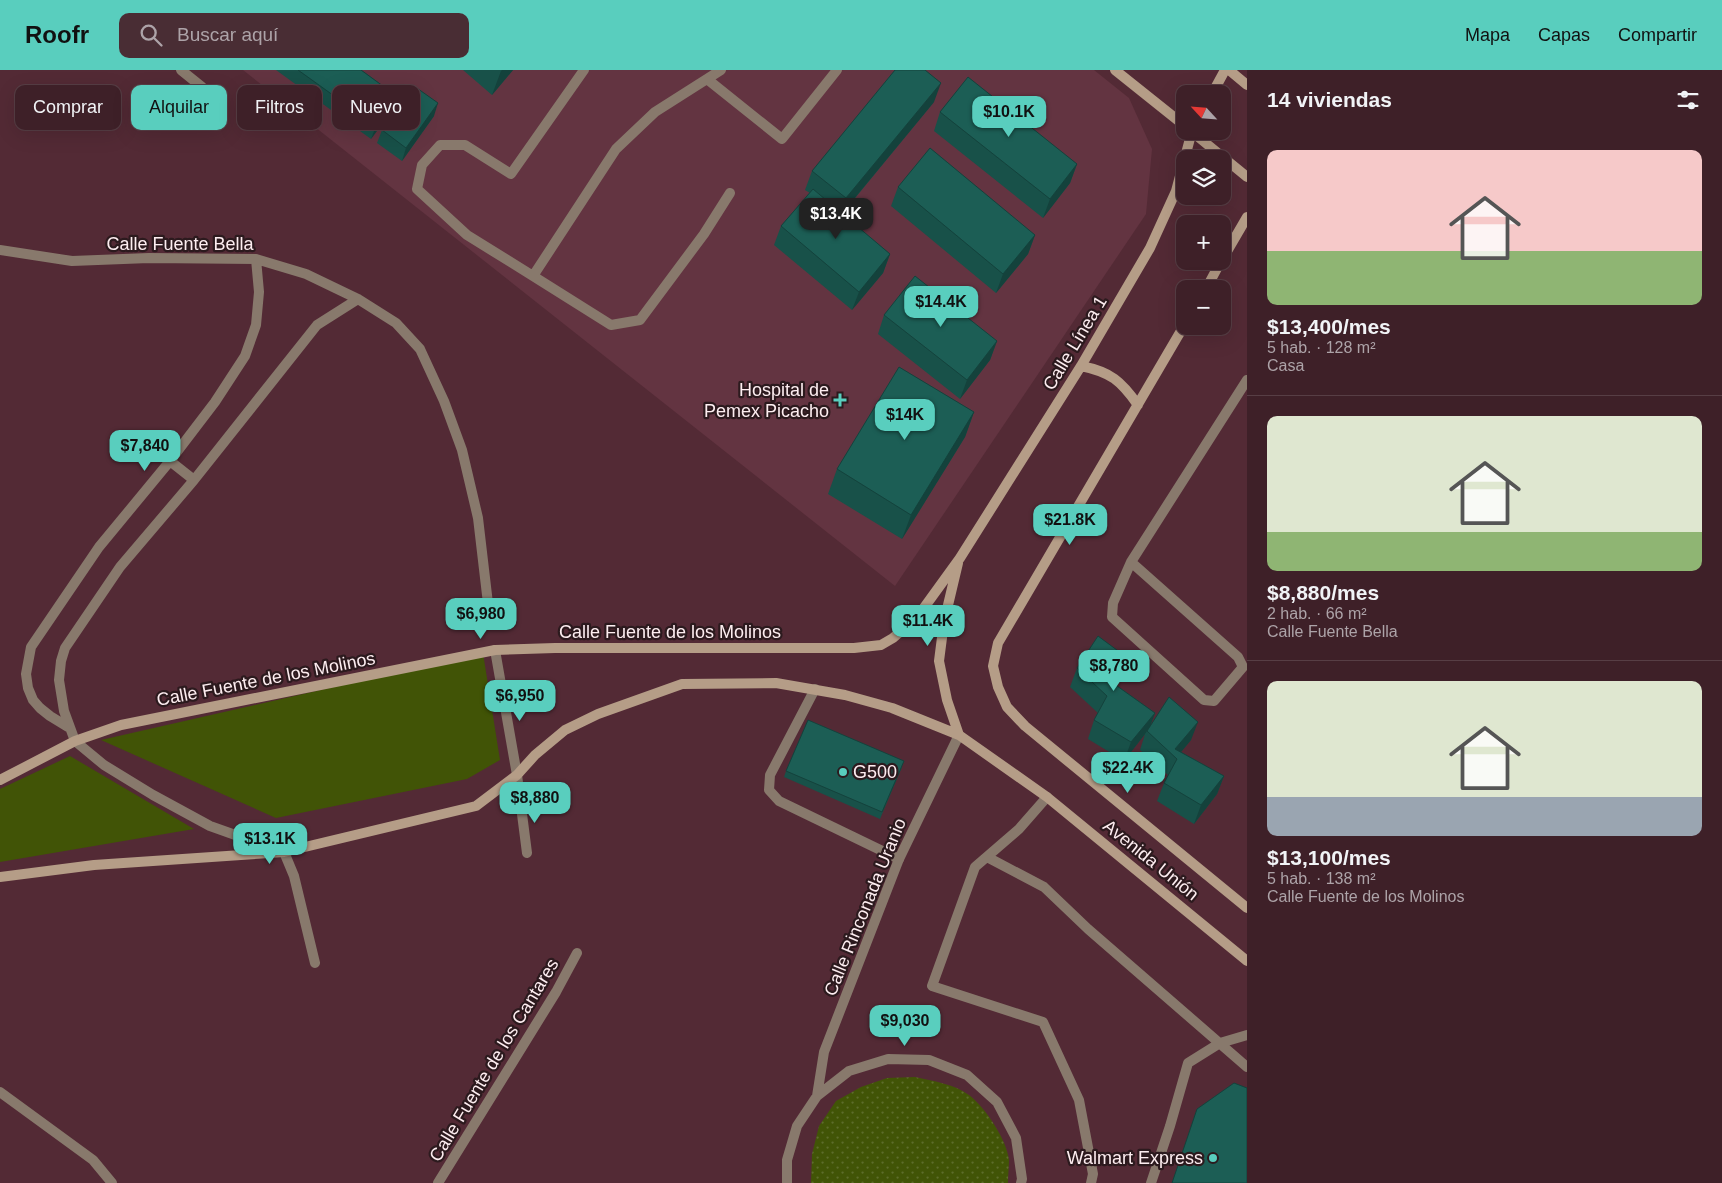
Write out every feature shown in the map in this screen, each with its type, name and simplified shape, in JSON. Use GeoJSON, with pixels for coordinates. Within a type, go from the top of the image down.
{"type":"FeatureCollection","features":[{"type":"Feature","properties":{"kind":"street"},"geometry":{"type":"LineString","coordinates":[[181,70],[200,85]]}},
{"type":"Feature","properties":{"kind":"street"},"geometry":{"type":"LineString","coordinates":[[584,70],[511,174],[465,145],[440,146],[422,164],[417,188],[467,235],[611,325],[640,320],[704,234],[730,193]]}},
{"type":"Feature","properties":{"kind":"street"},"geometry":{"type":"LineString","coordinates":[[533,276],[616,149],[655,112],[721,70]]}},
{"type":"Feature","properties":{"kind":"street"},"geometry":{"type":"LineString","coordinates":[[707,79],[782,139],[837,70]]}},
{"type":"Feature","properties":{"kind":"street"},"geometry":{"type":"LineString","coordinates":[[1115,70],[1176,119]]}},
{"type":"Feature","properties":{"kind":"street"},"geometry":{"type":"LineString","coordinates":[[1217,85],[1225,70]]}},
{"type":"Feature","properties":{"kind":"street"},"geometry":{"type":"LineString","coordinates":[[1229,70],[1247,85]]}},
{"type":"Feature","properties":{"kind":"street","name":"Calle Línea 1"},"geometry":{"type":"LineString","coordinates":[[960,558],[1081,366],[1150,248],[1176,191],[1189,140]]}},
{"type":"Feature","properties":{"kind":"street"},"geometry":{"type":"LineString","coordinates":[[1202,140],[1247,177]]}},
{"type":"Feature","properties":{"kind":"street"},"geometry":{"type":"LineString","coordinates":[[1231,245],[1247,217]]}},
{"type":"Feature","properties":{"kind":"street","name":"Calle Fuente Bella"},"geometry":{"type":"LineString","coordinates":[[0,250],[72,261],[149,258],[256,259],[306,274],[358,299],[396,323],[420,349],[444,401],[462,450],[478,518],[490,612]]}},
{"type":"Feature","properties":{"kind":"street"},"geometry":{"type":"LineString","coordinates":[[68,727],[50,716],[33,700],[28,688],[26,674],[31,647],[99,547],[170,461],[215,402],[246,356],[256,325],[259,292],[256,259]]}},
{"type":"Feature","properties":{"kind":"street"},"geometry":{"type":"LineString","coordinates":[[315,963],[294,876],[284,852],[210,826],[153,795],[104,765],[74,741],[68,727],[59,680],[61,661],[65,648],[120,567],[194,480],[317,325],[358,299]]}},
{"type":"Feature","properties":{"kind":"street"},"geometry":{"type":"LineString","coordinates":[[1081,366],[1096,369],[1112,376],[1125,386],[1138,405],[1179,335]]}},
{"type":"Feature","properties":{"kind":"street"},"geometry":{"type":"LineString","coordinates":[[1131,562],[1238,657],[1243,667],[1214,701],[1204,700],[1112,617],[1112,603],[1131,562],[1247,380]]}},
{"type":"Feature","properties":{"kind":"street","name":"Avenida Unión"},"geometry":{"type":"LineString","coordinates":[[1138,405],[998,643],[993,666],[998,688],[1006,707],[1026,726],[1247,908]]}},
{"type":"Feature","properties":{"kind":"street"},"geometry":{"type":"LineString","coordinates":[[170,461],[194,480]]}},
{"type":"Feature","properties":{"kind":"street"},"geometry":{"type":"LineString","coordinates":[[959,735],[947,700],[939,661],[944,622],[960,558]]}},
{"type":"Feature","properties":{"kind":"street","name":"Calle Fuente de los Molinos"},"geometry":{"type":"LineString","coordinates":[[0,780],[74,741],[121,725],[495,650],[555,648],[854,648],[881,645],[893,638],[918,616],[960,558]]}},
{"type":"Feature","properties":{"kind":"street"},"geometry":{"type":"LineString","coordinates":[[495,650],[517,775],[527,853]]}},
{"type":"Feature","properties":{"kind":"street"},"geometry":{"type":"LineString","coordinates":[[0,877],[94,865],[284,852],[476,806],[517,775],[535,755],[565,730],[598,714],[682,684],[776,683],[815,689],[892,708],[959,735]]}},
{"type":"Feature","properties":{"kind":"street"},"geometry":{"type":"LineString","coordinates":[[815,689],[770,775],[769,790],[779,801],[899,859]]}},
{"type":"Feature","properties":{"kind":"street","name":"Avenida Unión"},"geometry":{"type":"LineString","coordinates":[[959,735],[1047,797],[1247,960]]}},
{"type":"Feature","properties":{"kind":"street","name":"Calle Rinconada Uranio"},"geometry":{"type":"LineString","coordinates":[[817,1096],[824,1052],[899,859],[959,735]]}},
{"type":"Feature","properties":{"kind":"street"},"geometry":{"type":"LineString","coordinates":[[1047,797],[1019,829],[975,867],[932,986],[1043,1022],[1079,1100],[1093,1174],[1091,1183]]}},
{"type":"Feature","properties":{"kind":"street"},"geometry":{"type":"LineString","coordinates":[[987,857],[1044,887],[1088,929],[1247,1067]]}},
{"type":"Feature","properties":{"kind":"street","name":"Calle Fuente de los Cantares"},"geometry":{"type":"LineString","coordinates":[[438,1183],[556,992],[577,953]]}},
{"type":"Feature","properties":{"kind":"street"},"geometry":{"type":"LineString","coordinates":[[1151,1183],[1170,1126],[1188,1062],[1220,1042],[1247,1035]]}},
{"type":"Feature","properties":{"kind":"street"},"geometry":{"type":"LineString","coordinates":[[787,1183],[787,1160],[797,1126],[817,1096],[849,1071],[888,1059],[929,1060],[967,1075],[997,1102],[1016,1138],[1021,1183]]}},
{"type":"Feature","properties":{"kind":"street"},"geometry":{"type":"LineString","coordinates":[[0,1092],[93,1160],[112,1183]]}},
{"type":"Feature","properties":{"kind":"shaded area","name":"Hospital de Pemex Picacho"},"geometry":{"type":"Polygon","coordinates":[[[243,70],[1094,70],[1129,98],[1152,149],[1146,214],[895,586],[319,130],[322,130],[322,85],[262,85],[243,70]]]}},
{"type":"Feature","properties":{"kind":"green space"},"geometry":{"type":"Polygon","coordinates":[[[483,653],[500,760],[467,779],[276,818],[101,740],[483,653]]]}},
{"type":"Feature","properties":{"kind":"green space"},"geometry":{"type":"Polygon","coordinates":[[[70,756],[194,829],[0,862],[0,789],[70,756]]]}},
{"type":"Feature","properties":{"kind":"green space"},"geometry":{"type":"Polygon","coordinates":[[[915,1077],[957,1088],[969,1095],[982,1107],[1004,1143],[1009,1160],[1008,1183],[811,1183],[812,1154],[819,1126],[836,1101],[861,1087],[887,1078],[915,1077]]]}},
{"type":"Feature","properties":{"kind":"building"},"geometry":{"type":"Polygon","coordinates":[[[298,70],[361,70],[382,85],[332,85],[332,94],[322,87],[322,85],[319,85],[298,70]]]}},
{"type":"Feature","properties":{"kind":"building"},"geometry":{"type":"Polygon","coordinates":[[[895,70],[925,70],[941,83],[846,198],[812,171],[895,70]]]}},
{"type":"Feature","properties":{"kind":"building"},"geometry":{"type":"Polygon","coordinates":[[[968,77],[1077,164],[1050,199],[940,112],[968,77]]]}},
{"type":"Feature","properties":{"kind":"building"},"geometry":{"type":"Polygon","coordinates":[[[420,90],[438,103],[420,128],[420,90]]]}},
{"type":"Feature","properties":{"kind":"building"},"geometry":{"type":"Polygon","coordinates":[[[382,130],[419,130],[406,148],[382,130]]]}},
{"type":"Feature","properties":{"kind":"building"},"geometry":{"type":"Polygon","coordinates":[[[930,148],[1035,235],[1003,274],[898,187],[930,148]]]}},
{"type":"Feature","properties":{"kind":"building"},"geometry":{"type":"Polygon","coordinates":[[[813,189],[890,254],[859,292],[781,226],[813,189]]]}},
{"type":"Feature","properties":{"kind":"building"},"geometry":{"type":"Polygon","coordinates":[[[915,276],[997,341],[967,380],[884,315],[915,276]]]}},
{"type":"Feature","properties":{"kind":"building"},"geometry":{"type":"Polygon","coordinates":[[[899,367],[974,412],[911,515],[837,469],[899,367]]]}},
{"type":"Feature","properties":{"kind":"building"},"geometry":{"type":"Polygon","coordinates":[[[1098,636],[1129,659],[1110,681],[1155,713],[1131,742],[1094,720],[1107,696],[1077,668],[1098,636]]]}},
{"type":"Feature","properties":{"kind":"building"},"geometry":{"type":"Polygon","coordinates":[[[1169,697],[1198,722],[1175,749],[1224,776],[1201,805],[1164,783],[1177,759],[1147,731],[1169,697]]]}},
{"type":"Feature","properties":{"kind":"building","name":"G500"},"geometry":{"type":"Polygon","coordinates":[[[808,720],[904,761],[882,812],[786,771],[808,720]]]}},
{"type":"Feature","properties":{"kind":"building","name":"Walmart Express"},"geometry":{"type":"Polygon","coordinates":[[[1234,1083],[1247,1088],[1247,1183],[1172,1183],[1197,1109],[1234,1083]]]}},
{"type":"Feature","properties":{"kind":"place","name":"Hospital de Pemex Picacho"},"geometry":{"type":"Point","coordinates":[840,400]}},
{"type":"Feature","properties":{"kind":"place","name":"G500"},"geometry":{"type":"Point","coordinates":[843,772]}},
{"type":"Feature","properties":{"kind":"place","name":"Walmart Express"},"geometry":{"type":"Point","coordinates":[1213,1158]}}]}
